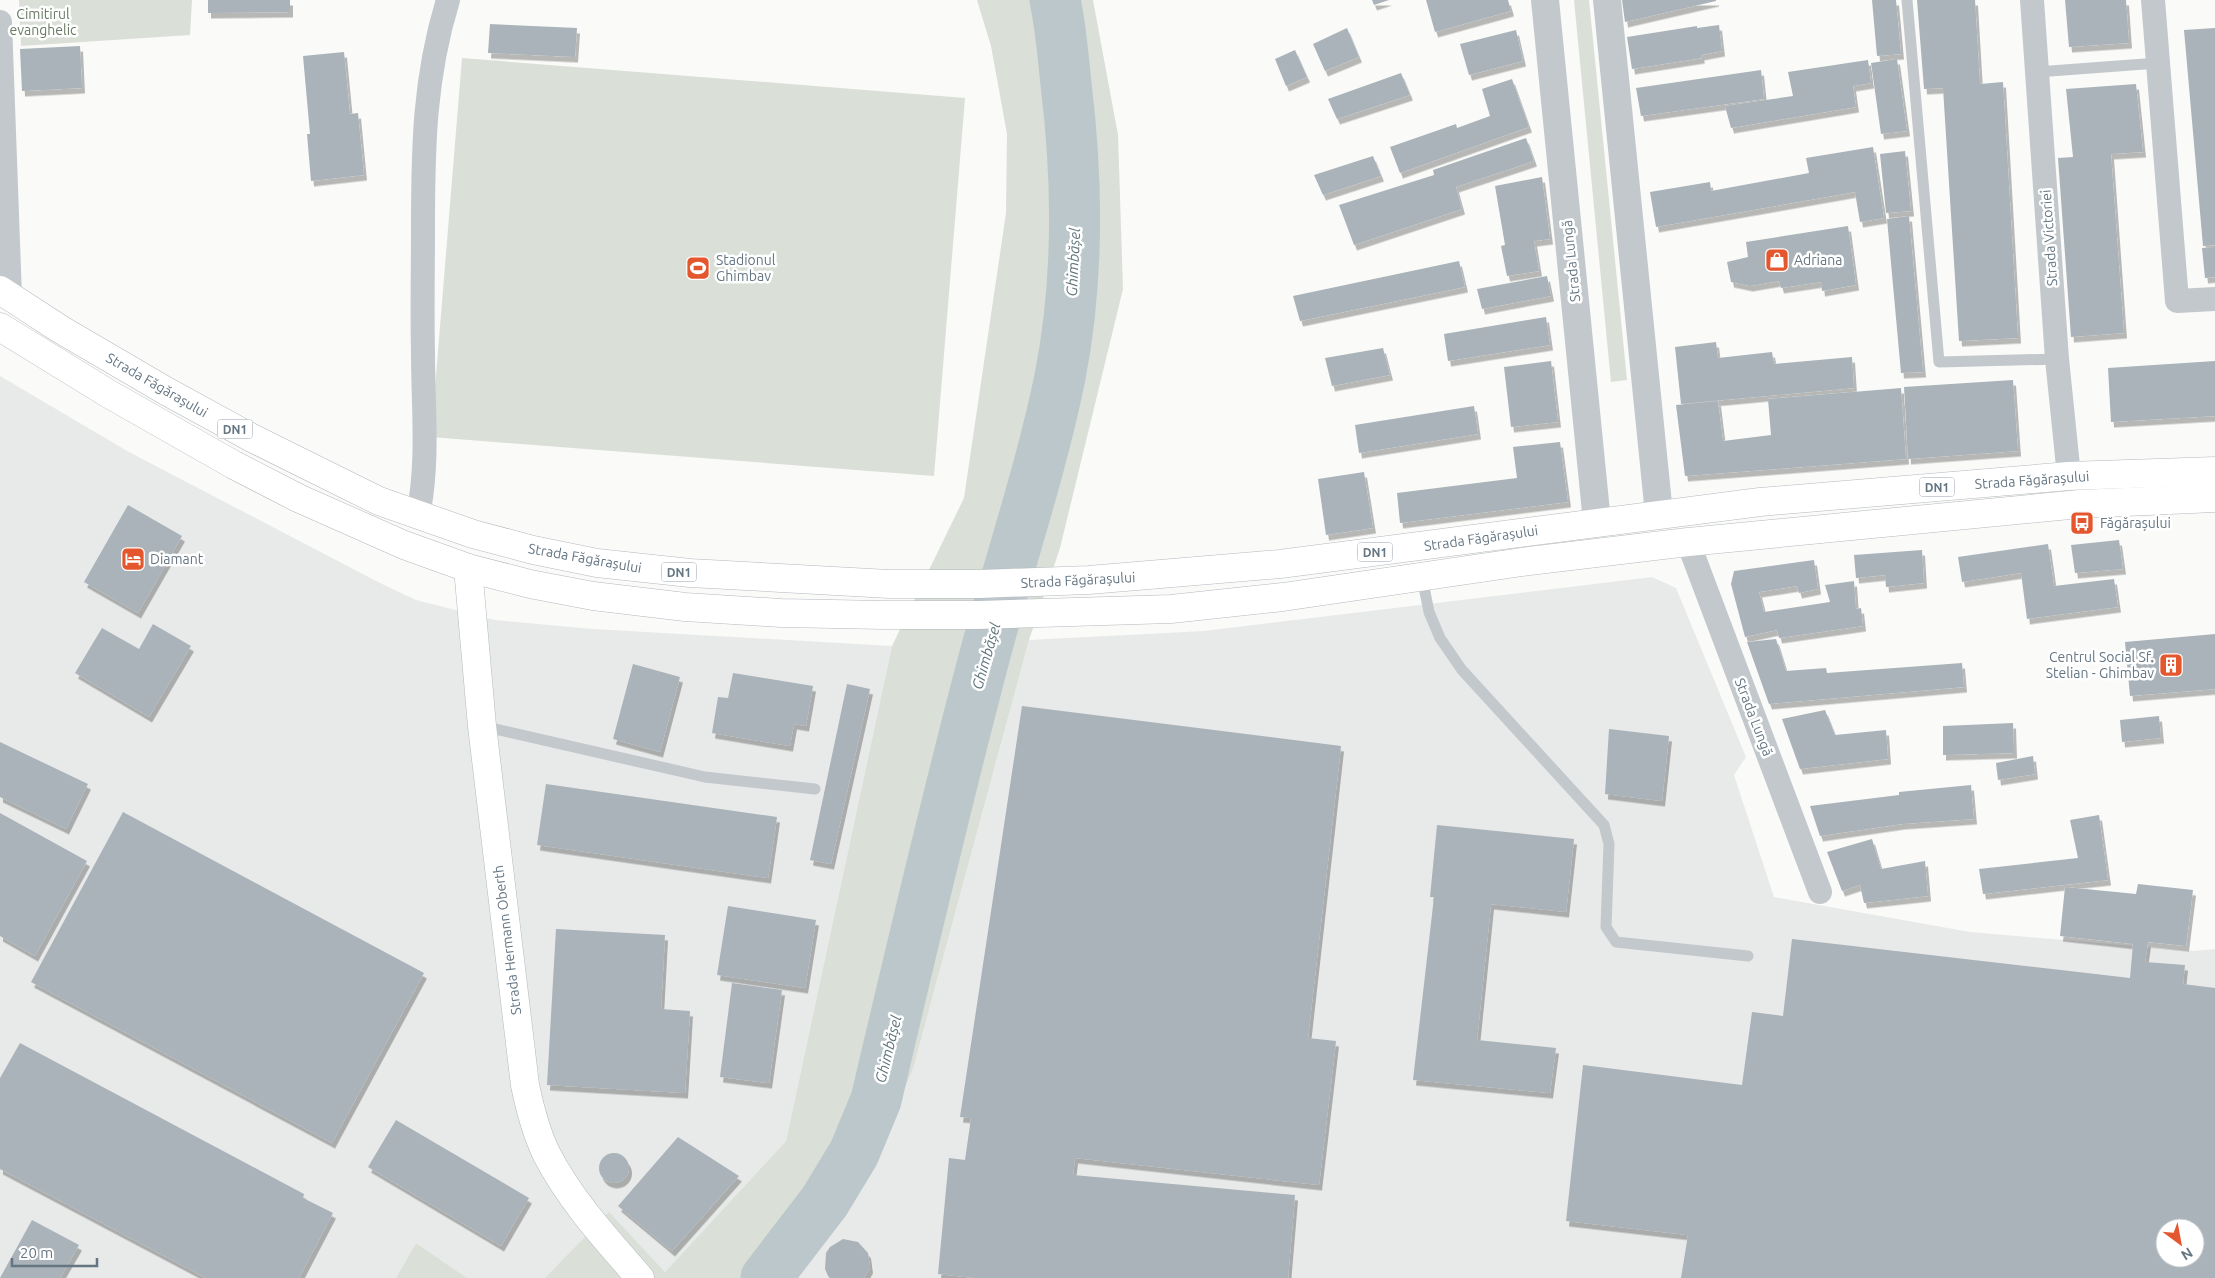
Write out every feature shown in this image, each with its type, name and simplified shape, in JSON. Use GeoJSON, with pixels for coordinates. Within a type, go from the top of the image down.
{"type":"FeatureCollection","features":[{"type":"Feature","properties":{"kind":"main road","name":"Strada Făgărașului"},"geometry":{"type":"LineString","coordinates":[[5,294],[113,360],[252,438],[379,501],[473,534],[533,550],[597,563],[690,573],[889,584],[980,584],[1090,580],[1280,564],[1760,502],[2069,476],[2215,471]]}},
{"type":"Feature","properties":{"kind":"main road","name":"Strada Făgărașului"},"geometry":{"type":"LineString","coordinates":[[0,327],[152,419],[298,498],[366,530],[468,568],[530,584],[593,596],[685,607],[781,613],[884,615],[1171,609],[1283,597],[1529,561],[1688,542],[2080,504],[2215,498]]}},
{"type":"Feature","properties":{"kind":"main road","name":"Strada Hermann Oberth"},"geometry":{"type":"LineString","coordinates":[[468,568],[482,726],[523,1066],[531,1115],[547,1154],[569,1191],[593,1225],[640,1278]]}},
{"type":"Feature","properties":{"kind":"street"},"geometry":{"type":"LineString","coordinates":[[418,515],[424,488],[425,425],[423,149],[427,94],[437,37],[448,0]]}},
{"type":"Feature","properties":{"kind":"street","name":"Strada Lungă"},"geometry":{"type":"LineString","coordinates":[[1545,0],[1597,522]]}},
{"type":"Feature","properties":{"kind":"street"},"geometry":{"type":"LineString","coordinates":[[1607,0],[1659,514]]}},
{"type":"Feature","properties":{"kind":"street","name":"Strada Victoriei"},"geometry":{"type":"LineString","coordinates":[[2032,0],[2057,359],[2069,476]]}},
{"type":"Feature","properties":{"kind":"street"},"geometry":{"type":"LineString","coordinates":[[2153,0],[2177,301],[2215,299]]}},
{"type":"Feature","properties":{"kind":"street"},"geometry":{"type":"LineString","coordinates":[[0,22],[5,294]]}},
{"type":"Feature","properties":{"kind":"street","name":"Strada Lungă"},"geometry":{"type":"LineString","coordinates":[[1688,542],[1820,892]]}},
{"type":"Feature","properties":{"kind":"lane"},"geometry":{"type":"LineString","coordinates":[[1907,0],[1939,362],[2057,359]]}},
{"type":"Feature","properties":{"kind":"lane"},"geometry":{"type":"LineString","coordinates":[[2037,72],[2158,63]]}},
{"type":"Feature","properties":{"kind":"lane"},"geometry":{"type":"LineString","coordinates":[[1422,578],[1429,612],[1440,638],[1462,670],[1604,825],[1609,844],[1606,927],[1616,942],[1748,956]]}},
{"type":"Feature","properties":{"kind":"lane"},"geometry":{"type":"LineString","coordinates":[[482,726],[705,777],[815,789]]}},
{"type":"Feature","properties":{"kind":"shaded area"},"geometry":{"type":"Polygon","coordinates":[[[0,376],[129,452],[416,600],[495,620],[593,629],[892,646],[786,1141],[665,1272],[609,1213],[545,1278],[467,1278],[416,1243],[396,1278],[0,1278],[0,376]]]}},
{"type":"Feature","properties":{"kind":"shaded area"},"geometry":{"type":"Polygon","coordinates":[[[1652,577],[1676,588],[1746,757],[1734,775],[1774,897],[1970,932],[2194,951],[2215,949],[2215,1278],[791,1278],[868,1175],[913,1069],[1029,640],[1204,631],[1652,577]]]}},
{"type":"Feature","properties":{"kind":"green space","name":"Cimitirul evanghelic"},"geometry":{"type":"Polygon","coordinates":[[[19,0],[192,0],[190,35],[21,46],[19,0]]]}},
{"type":"Feature","properties":{"kind":"green space"},"geometry":{"type":"Polygon","coordinates":[[[977,0],[1093,0],[1118,135],[1123,289],[1060,548],[1029,640],[913,1069],[868,1175],[791,1278],[545,1278],[609,1212],[665,1272],[786,1141],[892,646],[964,498],[1006,213],[1007,134],[991,46],[977,0]]]}},
{"type":"Feature","properties":{"kind":"green space"},"geometry":{"type":"Polygon","coordinates":[[[1574,0],[1589,0],[1627,380],[1611,382],[1574,0]]]}},
{"type":"Feature","properties":{"kind":"green space","name":"Stadionul Ghimbav"},"geometry":{"type":"Polygon","coordinates":[[[462,58],[965,98],[934,476],[431,437],[462,58]]]}},
{"type":"Feature","properties":{"kind":"green space"},"geometry":{"type":"Polygon","coordinates":[[[416,1243],[467,1278],[396,1278],[416,1243]]]}},
{"type":"Feature","properties":{"kind":"building"},"geometry":{"type":"Polygon","coordinates":[[[208,0],[290,0],[290,12],[208,13],[208,0]]]}},
{"type":"Feature","properties":{"kind":"building"},"geometry":{"type":"Polygon","coordinates":[[[1372,0],[1389,0],[1374,5],[1372,0]]]}},
{"type":"Feature","properties":{"kind":"building"},"geometry":{"type":"Polygon","coordinates":[[[1426,0],[1508,0],[1511,11],[1435,32],[1426,0]]]}},
{"type":"Feature","properties":{"kind":"building"},"geometry":{"type":"Polygon","coordinates":[[[1622,0],[1716,0],[1716,1],[1625,22],[1622,0]]]}},
{"type":"Feature","properties":{"kind":"building"},"geometry":{"type":"Polygon","coordinates":[[[1872,0],[1896,0],[1901,54],[1877,56],[1872,0]]]}},
{"type":"Feature","properties":{"kind":"building"},"geometry":{"type":"Polygon","coordinates":[[[1917,0],[1975,0],[1980,84],[2003,82],[2018,338],[1959,341],[1943,88],[1924,89],[1917,0]]]}},
{"type":"Feature","properties":{"kind":"building"},"geometry":{"type":"Polygon","coordinates":[[[2065,0],[2126,0],[2129,43],[2069,47],[2065,0]]]}},
{"type":"Feature","properties":{"kind":"building"},"geometry":{"type":"Polygon","coordinates":[[[490,24],[577,28],[575,57],[488,53],[490,24]]]}},
{"type":"Feature","properties":{"kind":"building"},"geometry":{"type":"Polygon","coordinates":[[[1719,25],[1722,51],[1701,55],[1702,58],[1632,69],[1627,37],[1697,26],[1697,28],[1719,25]]]}},
{"type":"Feature","properties":{"kind":"building"},"geometry":{"type":"Polygon","coordinates":[[[1347,28],[1359,57],[1325,71],[1313,44],[1347,28]]]}},
{"type":"Feature","properties":{"kind":"building"},"geometry":{"type":"Polygon","coordinates":[[[2215,28],[2215,245],[2203,246],[2184,30],[2215,28]]]}},
{"type":"Feature","properties":{"kind":"building"},"geometry":{"type":"Polygon","coordinates":[[[1516,30],[1523,61],[1469,75],[1460,44],[1516,30]]]}},
{"type":"Feature","properties":{"kind":"building"},"geometry":{"type":"Polygon","coordinates":[[[80,46],[82,88],[22,91],[20,49],[80,46]]]}},
{"type":"Feature","properties":{"kind":"building"},"geometry":{"type":"Polygon","coordinates":[[[1295,50],[1307,77],[1286,86],[1275,59],[1295,50]]]}},
{"type":"Feature","properties":{"kind":"building"},"geometry":{"type":"Polygon","coordinates":[[[344,52],[350,114],[358,113],[364,175],[311,181],[307,134],[310,134],[303,56],[344,52]]]}},
{"type":"Feature","properties":{"kind":"building"},"geometry":{"type":"Polygon","coordinates":[[[1897,59],[1907,131],[1881,134],[1871,63],[1897,59]]]}},
{"type":"Feature","properties":{"kind":"building"},"geometry":{"type":"Polygon","coordinates":[[[1868,60],[1871,83],[1853,86],[1856,107],[1731,128],[1725,106],[1793,96],[1788,72],[1868,60]]]}},
{"type":"Feature","properties":{"kind":"building"},"geometry":{"type":"Polygon","coordinates":[[[1761,70],[1764,99],[1641,116],[1636,88],[1761,70]]]}},
{"type":"Feature","properties":{"kind":"building"},"geometry":{"type":"Polygon","coordinates":[[[1401,73],[1410,95],[1337,119],[1328,99],[1401,73]]]}},
{"type":"Feature","properties":{"kind":"building"},"geometry":{"type":"Polygon","coordinates":[[[1512,79],[1529,127],[1400,173],[1390,147],[1456,124],[1457,128],[1490,116],[1482,89],[1512,79]]]}},
{"type":"Feature","properties":{"kind":"building"},"geometry":{"type":"Polygon","coordinates":[[[2136,84],[2143,152],[2111,154],[2124,333],[2071,337],[2058,158],[2073,157],[2066,89],[2136,84]]]}},
{"type":"Feature","properties":{"kind":"building"},"geometry":{"type":"Polygon","coordinates":[[[1526,138],[1534,161],[1456,187],[1462,209],[1354,245],[1339,205],[1434,175],[1433,170],[1526,138]]]}},
{"type":"Feature","properties":{"kind":"building"},"geometry":{"type":"Polygon","coordinates":[[[1873,147],[1884,218],[1860,222],[1855,192],[1656,227],[1650,192],[1710,182],[1711,191],[1809,173],[1806,158],[1873,147]]]}},
{"type":"Feature","properties":{"kind":"building"},"geometry":{"type":"Polygon","coordinates":[[[1905,151],[1911,211],[1886,213],[1880,154],[1905,151]]]}},
{"type":"Feature","properties":{"kind":"building"},"geometry":{"type":"Polygon","coordinates":[[[1373,156],[1381,176],[1323,195],[1314,175],[1373,156]]]}},
{"type":"Feature","properties":{"kind":"building"},"geometry":{"type":"Polygon","coordinates":[[[1542,177],[1550,239],[1534,241],[1539,271],[1507,276],[1501,246],[1505,245],[1495,186],[1542,177]]]}},
{"type":"Feature","properties":{"kind":"building"},"geometry":{"type":"Polygon","coordinates":[[[1909,216],[1923,372],[1901,373],[1887,219],[1909,216]]]}},
{"type":"Feature","properties":{"kind":"building","name":"Adriana"},"geometry":{"type":"Polygon","coordinates":[[[1848,226],[1856,285],[1822,291],[1821,282],[1781,288],[1779,281],[1750,286],[1731,282],[1727,262],[1748,257],[1746,242],[1848,226]]]}},
{"type":"Feature","properties":{"kind":"building"},"geometry":{"type":"Polygon","coordinates":[[[2215,247],[2215,277],[2205,278],[2202,248],[2215,247]]]}},
{"type":"Feature","properties":{"kind":"building"},"geometry":{"type":"Polygon","coordinates":[[[1459,261],[1465,287],[1300,321],[1293,296],[1459,261]]]}},
{"type":"Feature","properties":{"kind":"building"},"geometry":{"type":"Polygon","coordinates":[[[1547,276],[1551,296],[1482,309],[1477,289],[1547,276]]]}},
{"type":"Feature","properties":{"kind":"building"},"geometry":{"type":"Polygon","coordinates":[[[1546,317],[1550,345],[1448,361],[1444,334],[1546,317]]]}},
{"type":"Feature","properties":{"kind":"building"},"geometry":{"type":"Polygon","coordinates":[[[1716,342],[1718,358],[1772,352],[1774,364],[1852,357],[1854,388],[1681,404],[1675,347],[1716,342]]]}},
{"type":"Feature","properties":{"kind":"building"},"geometry":{"type":"Polygon","coordinates":[[[1383,348],[1390,375],[1332,386],[1325,358],[1383,348]]]}},
{"type":"Feature","properties":{"kind":"building"},"geometry":{"type":"Polygon","coordinates":[[[1551,361],[1558,422],[1511,427],[1504,367],[1551,361]]]}},
{"type":"Feature","properties":{"kind":"building"},"geometry":{"type":"Polygon","coordinates":[[[2215,361],[2215,416],[2111,422],[2108,368],[2215,361]]]}},
{"type":"Feature","properties":{"kind":"building"},"geometry":{"type":"Polygon","coordinates":[[[2013,380],[2018,451],[1908,459],[1904,387],[2013,380]]]}},
{"type":"Feature","properties":{"kind":"building"},"geometry":{"type":"Polygon","coordinates":[[[1901,388],[1906,459],[1685,476],[1676,405],[1718,401],[1723,441],[1771,435],[1768,399],[1901,388]]]}},
{"type":"Feature","properties":{"kind":"building"},"geometry":{"type":"Polygon","coordinates":[[[1474,406],[1478,434],[1359,453],[1355,425],[1474,406]]]}},
{"type":"Feature","properties":{"kind":"building"},"geometry":{"type":"Polygon","coordinates":[[[1560,442],[1568,502],[1400,523],[1397,493],[1517,478],[1513,447],[1560,442]]]}},
{"type":"Feature","properties":{"kind":"building"},"geometry":{"type":"Polygon","coordinates":[[[1364,472],[1373,528],[1326,535],[1318,479],[1364,472]]]}},
{"type":"Feature","properties":{"kind":"building","name":"Diamant"},"geometry":{"type":"Polygon","coordinates":[[[128,505],[182,536],[138,613],[84,582],[128,505]]]}},
{"type":"Feature","properties":{"kind":"building"},"geometry":{"type":"Polygon","coordinates":[[[2119,540],[2123,569],[2075,573],[2071,545],[2119,540]]]}},
{"type":"Feature","properties":{"kind":"building"},"geometry":{"type":"Polygon","coordinates":[[[2048,544],[2054,586],[2114,579],[2118,607],[2027,619],[2021,573],[1962,582],[1958,557],[2048,544]]]}},
{"type":"Feature","properties":{"kind":"building"},"geometry":{"type":"Polygon","coordinates":[[[1922,550],[1924,583],[1886,587],[1885,575],[1856,578],[1854,555],[1922,550]]]}},
{"type":"Feature","properties":{"kind":"building"},"geometry":{"type":"Polygon","coordinates":[[[1814,560],[1818,589],[1799,593],[1797,586],[1759,592],[1764,612],[1830,602],[1825,585],[1854,581],[1856,609],[1861,608],[1863,626],[1779,638],[1777,630],[1745,637],[1731,584],[1734,571],[1814,560]]]}},
{"type":"Feature","properties":{"kind":"building"},"geometry":{"type":"Polygon","coordinates":[[[153,624],[191,646],[149,717],[75,673],[102,628],[139,649],[153,624]]]}},
{"type":"Feature","properties":{"kind":"building","name":"Centrul Social Sf. Stelian - Ghimbav"},"geometry":{"type":"Polygon","coordinates":[[[2215,634],[2215,689],[2130,696],[2125,642],[2215,634]]]}},
{"type":"Feature","properties":{"kind":"building"},"geometry":{"type":"Polygon","coordinates":[[[1776,639],[1786,671],[1826,668],[1827,673],[1962,663],[1964,687],[1769,704],[1747,642],[1776,639]]]}},
{"type":"Feature","properties":{"kind":"building"},"geometry":{"type":"Polygon","coordinates":[[[633,664],[680,677],[660,752],[613,739],[633,664]]]}},
{"type":"Feature","properties":{"kind":"building"},"geometry":{"type":"Polygon","coordinates":[[[733,673],[813,686],[806,726],[794,724],[790,746],[712,733],[718,697],[728,698],[733,673]]]}},
{"type":"Feature","properties":{"kind":"building"},"geometry":{"type":"Polygon","coordinates":[[[847,684],[870,689],[831,864],[810,860],[847,684]]]}},
{"type":"Feature","properties":{"kind":"building"},"geometry":{"type":"Polygon","coordinates":[[[1022,706],[1341,746],[1308,1038],[1336,1041],[1319,1185],[1075,1158],[1073,1175],[1295,1195],[1288,1278],[975,1278],[938,1274],[949,1158],[965,1160],[971,1118],[960,1117],[1022,706]]]}},
{"type":"Feature","properties":{"kind":"building"},"geometry":{"type":"Polygon","coordinates":[[[1825,710],[1835,735],[1886,730],[1888,759],[1800,769],[1782,719],[1825,710]]]}},
{"type":"Feature","properties":{"kind":"building"},"geometry":{"type":"Polygon","coordinates":[[[2159,716],[2161,738],[2122,742],[2120,720],[2159,716]]]}},
{"type":"Feature","properties":{"kind":"building"},"geometry":{"type":"Polygon","coordinates":[[[2013,723],[2014,753],[1943,755],[1943,726],[2013,723]]]}},
{"type":"Feature","properties":{"kind":"building"},"geometry":{"type":"Polygon","coordinates":[[[1609,729],[1669,736],[1662,801],[1605,794],[1609,729]]]}},
{"type":"Feature","properties":{"kind":"building"},"geometry":{"type":"Polygon","coordinates":[[[0,742],[88,784],[66,829],[0,797],[0,742]]]}},
{"type":"Feature","properties":{"kind":"building"},"geometry":{"type":"Polygon","coordinates":[[[2033,756],[2035,774],[1998,780],[1996,763],[2033,756]]]}},
{"type":"Feature","properties":{"kind":"building"},"geometry":{"type":"Polygon","coordinates":[[[546,784],[777,817],[768,878],[537,845],[546,784]]]}},
{"type":"Feature","properties":{"kind":"building"},"geometry":{"type":"Polygon","coordinates":[[[1971,785],[1974,819],[1902,824],[1820,836],[1810,806],[1899,795],[1899,792],[1971,785]]]}},
{"type":"Feature","properties":{"kind":"building"},"geometry":{"type":"Polygon","coordinates":[[[123,812],[424,973],[332,1143],[31,982],[123,812]]]}},
{"type":"Feature","properties":{"kind":"building"},"geometry":{"type":"Polygon","coordinates":[[[0,813],[87,861],[35,956],[0,936],[0,813]]]}},
{"type":"Feature","properties":{"kind":"building"},"geometry":{"type":"Polygon","coordinates":[[[2099,815],[2108,880],[1983,894],[1979,869],[2078,858],[2070,820],[2099,815]]]}},
{"type":"Feature","properties":{"kind":"building"},"geometry":{"type":"Polygon","coordinates":[[[1437,825],[1574,839],[1566,912],[1491,904],[1477,1040],[1556,1048],[1550,1093],[1413,1080],[1434,897],[1430,897],[1437,825]]]}},
{"type":"Feature","properties":{"kind":"building"},"geometry":{"type":"Polygon","coordinates":[[[1872,839],[1881,869],[1925,861],[1928,896],[1864,903],[1860,885],[1842,891],[1827,852],[1872,839]]]}},
{"type":"Feature","properties":{"kind":"building"},"geometry":{"type":"Polygon","coordinates":[[[2138,884],[2193,890],[2186,946],[2148,942],[2145,962],[2185,965],[2183,984],[2215,988],[2215,1278],[1681,1278],[1688,1235],[1566,1221],[1583,1065],[1742,1085],[1752,1012],[1783,1016],[1792,939],[2130,978],[2133,944],[2060,936],[2065,887],[2136,894],[2138,884]]]}},
{"type":"Feature","properties":{"kind":"building"},"geometry":{"type":"Polygon","coordinates":[[[728,906],[816,920],[805,988],[717,975],[728,906]]]}},
{"type":"Feature","properties":{"kind":"building"},"geometry":{"type":"Polygon","coordinates":[[[556,929],[665,935],[661,1009],[690,1011],[685,1093],[547,1085],[556,929]]]}},
{"type":"Feature","properties":{"kind":"building"},"geometry":{"type":"Polygon","coordinates":[[[732,983],[782,990],[769,1083],[720,1077],[732,983]]]}},
{"type":"Feature","properties":{"kind":"building"},"geometry":{"type":"Polygon","coordinates":[[[20,1043],[304,1194],[303,1198],[333,1213],[299,1278],[206,1278],[0,1169],[0,1078],[20,1043]]]}},
{"type":"Feature","properties":{"kind":"building"},"geometry":{"type":"Polygon","coordinates":[[[396,1120],[529,1198],[501,1246],[368,1167],[396,1120]]]}},
{"type":"Feature","properties":{"kind":"building"},"geometry":{"type":"Polygon","coordinates":[[[678,1137],[739,1176],[672,1251],[618,1206],[678,1137]]]}},
{"type":"Feature","properties":{"kind":"building"},"geometry":{"type":"Polygon","coordinates":[[[614,1153],[625,1157],[629,1168],[625,1179],[614,1183],[603,1179],[599,1168],[603,1157],[614,1153]]]}},
{"type":"Feature","properties":{"kind":"building"},"geometry":{"type":"Polygon","coordinates":[[[32,1220],[79,1245],[60,1278],[0,1278],[32,1220]]]}},
{"type":"Feature","properties":{"kind":"building"},"geometry":{"type":"Polygon","coordinates":[[[843,1239],[858,1242],[868,1253],[870,1268],[864,1278],[830,1278],[828,1276],[825,1269],[826,1253],[830,1247],[843,1239]]]}},
{"type":"Feature","properties":{"kind":"waterway","name":"Ghimbășel"},"geometry":{"type":"LineString","coordinates":[[766,1278],[825,1201],[854,1153],[876,1100],[968,720],[1052,414],[1060,377],[1071,304],[1075,231],[1070,121],[1055,0]]}},
{"type":"Feature","properties":{"kind":"place","name":"Adriana"},"geometry":{"type":"Point","coordinates":[1777,260]}},
{"type":"Feature","properties":{"kind":"place","name":"Stadionul Ghimbav"},"geometry":{"type":"Point","coordinates":[698,268]}},
{"type":"Feature","properties":{"kind":"place","name":"Făgărașului"},"geometry":{"type":"Point","coordinates":[2082,523]}},
{"type":"Feature","properties":{"kind":"place","name":"Diamant"},"geometry":{"type":"Point","coordinates":[133,559]}},
{"type":"Feature","properties":{"kind":"place","name":"Centrul Social Sf. Stelian - Ghimbav"},"geometry":{"type":"Point","coordinates":[2171,665]}}]}
